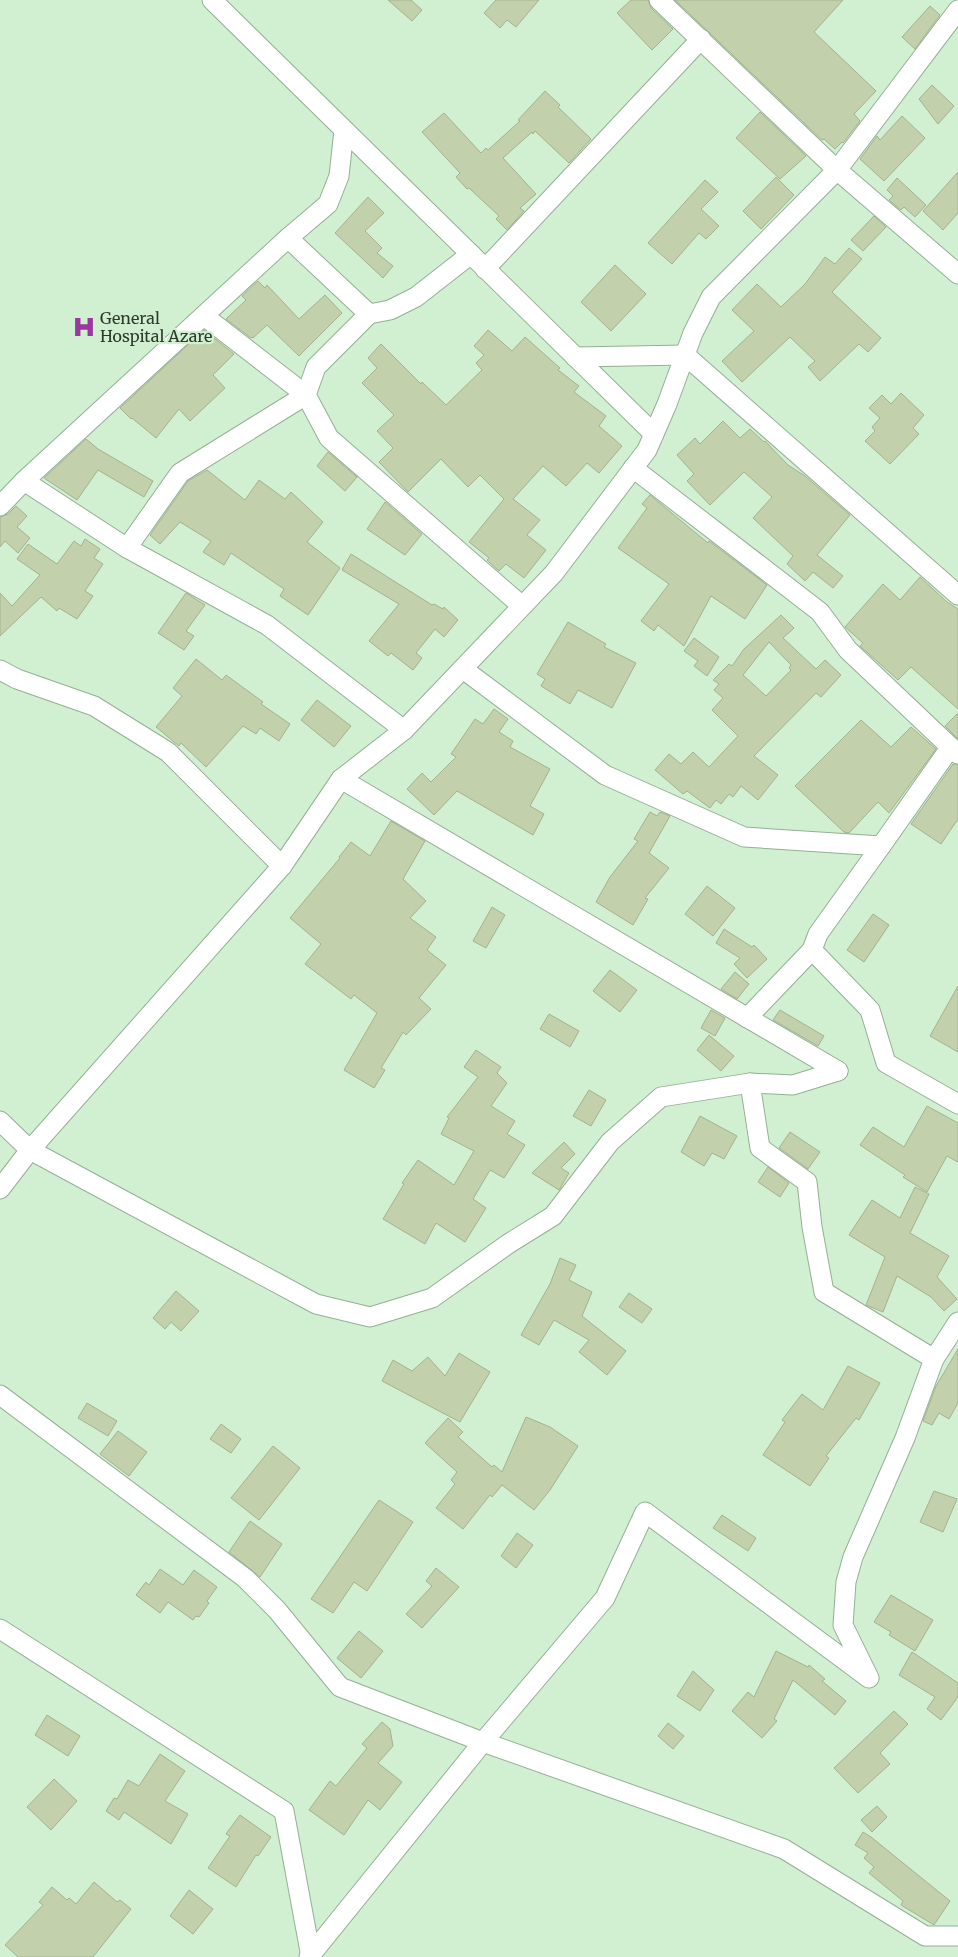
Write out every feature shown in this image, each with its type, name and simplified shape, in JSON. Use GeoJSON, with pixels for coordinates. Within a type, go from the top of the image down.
{"type":"FeatureCollection","features":[{"type":"Feature","properties":{"kind":"street"},"geometry":{"type":"LineString","coordinates":[[212,0],[654,434]]}},
{"type":"Feature","properties":{"kind":"street"},"geometry":{"type":"LineString","coordinates":[[659,0],[837,170],[958,274]]}},
{"type":"Feature","properties":{"kind":"street"},"geometry":{"type":"LineString","coordinates":[[0,1189],[30,1150],[282,866],[341,779],[404,730],[554,573],[647,450],[685,355],[711,297],[837,170],[958,10]]}},
{"type":"Feature","properties":{"kind":"street"},"geometry":{"type":"LineString","coordinates":[[486,269],[701,39]]}},
{"type":"Feature","properties":{"kind":"street"},"geometry":{"type":"LineString","coordinates":[[0,506],[24,481],[288,238],[328,204],[339,176],[344,130]]}},
{"type":"Feature","properties":{"kind":"street"},"geometry":{"type":"LineString","coordinates":[[288,238],[369,314]]}},
{"type":"Feature","properties":{"kind":"street"},"geometry":{"type":"LineString","coordinates":[[127,548],[180,473],[306,395],[316,367],[369,314],[390,310],[416,297],[471,254]]}},
{"type":"Feature","properties":{"kind":"street"},"geometry":{"type":"LineString","coordinates":[[204,316],[306,395],[328,438],[522,606]]}},
{"type":"Feature","properties":{"kind":"street"},"geometry":{"type":"LineString","coordinates":[[575,357],[685,355],[958,595]]}},
{"type":"Feature","properties":{"kind":"street"},"geometry":{"type":"LineString","coordinates":[[633,468],[820,612],[848,650],[954,751],[881,846],[818,934],[812,950],[747,1018]]}},
{"type":"Feature","properties":{"kind":"street"},"geometry":{"type":"LineString","coordinates":[[24,481],[127,548],[267,625],[404,730]]}},
{"type":"Feature","properties":{"kind":"street"},"geometry":{"type":"LineString","coordinates":[[463,669],[605,775],[744,837],[881,846]]}},
{"type":"Feature","properties":{"kind":"street"},"geometry":{"type":"LineString","coordinates":[[0,670],[17,679],[94,706],[168,752],[282,866]]}},
{"type":"Feature","properties":{"kind":"street"},"geometry":{"type":"LineString","coordinates":[[0,1121],[30,1150],[316,1304],[370,1317],[432,1298],[508,1244],[553,1216],[610,1142],[661,1097],[750,1083],[794,1086],[838,1071],[341,779]]}},
{"type":"Feature","properties":{"kind":"street"},"geometry":{"type":"LineString","coordinates":[[812,950],[870,1010],[886,1063],[958,1104]]}},
{"type":"Feature","properties":{"kind":"street"},"geometry":{"type":"LineString","coordinates":[[750,1083],[760,1148],[807,1182],[812,1227],[824,1292],[934,1359]]}},
{"type":"Feature","properties":{"kind":"street"},"geometry":{"type":"LineString","coordinates":[[310,1957],[483,1742],[605,1598],[645,1512],[869,1678],[843,1625],[846,1582],[853,1558],[905,1438],[934,1359],[958,1322]]}},
{"type":"Feature","properties":{"kind":"street"},"geometry":{"type":"LineString","coordinates":[[0,1395],[245,1578],[278,1610],[340,1687],[483,1742],[784,1849],[925,1936],[958,1936]]}},
{"type":"Feature","properties":{"kind":"street"},"geometry":{"type":"LineString","coordinates":[[0,1629],[284,1811],[310,1957]]}},
{"type":"Feature","properties":{"kind":"building"},"geometry":{"type":"Polygon","coordinates":[[[388,0],[411,0],[422,10],[412,21],[388,0]]]}},
{"type":"Feature","properties":{"kind":"building"},"geometry":{"type":"Polygon","coordinates":[[[496,0],[539,0],[516,27],[507,20],[500,28],[484,13],[496,0]]]}},
{"type":"Feature","properties":{"kind":"building"},"geometry":{"type":"Polygon","coordinates":[[[631,0],[648,0],[651,8],[673,29],[652,50],[617,13],[631,0]]]}},
{"type":"Feature","properties":{"kind":"building"},"geometry":{"type":"Polygon","coordinates":[[[675,0],[843,0],[814,32],[876,91],[854,114],[860,121],[843,143],[835,149],[824,139],[822,140],[675,0]]]}},
{"type":"Feature","properties":{"kind":"building"},"geometry":{"type":"Polygon","coordinates":[[[930,6],[940,15],[915,49],[902,37],[930,6]]]}},
{"type":"Feature","properties":{"kind":"building"},"geometry":{"type":"Polygon","coordinates":[[[932,85],[954,106],[938,124],[919,99],[932,85]]]}},
{"type":"Feature","properties":{"kind":"building"},"geometry":{"type":"Polygon","coordinates":[[[545,91],[560,105],[558,107],[591,139],[569,163],[535,131],[503,158],[536,194],[520,208],[524,211],[507,230],[496,219],[499,216],[456,177],[460,173],[422,132],[444,113],[481,153],[486,148],[488,150],[520,121],[518,120],[545,91]]]}},
{"type":"Feature","properties":{"kind":"building"},"geometry":{"type":"Polygon","coordinates":[[[760,112],[806,156],[780,179],[736,138],[760,112]]]}},
{"type":"Feature","properties":{"kind":"building"},"geometry":{"type":"Polygon","coordinates":[[[902,116],[925,138],[884,181],[860,159],[877,136],[880,140],[902,116]]]}},
{"type":"Feature","properties":{"kind":"building"},"geometry":{"type":"Polygon","coordinates":[[[958,172],[958,213],[943,230],[923,211],[958,172]]]}},
{"type":"Feature","properties":{"kind":"building"},"geometry":{"type":"Polygon","coordinates":[[[776,177],[794,195],[761,229],[743,211],[776,177]]]}},
{"type":"Feature","properties":{"kind":"building"},"geometry":{"type":"Polygon","coordinates":[[[897,178],[926,205],[915,217],[904,207],[901,210],[889,200],[893,196],[887,190],[897,178]]]}},
{"type":"Feature","properties":{"kind":"building"},"geometry":{"type":"Polygon","coordinates":[[[705,180],[718,192],[701,209],[719,226],[706,239],[699,233],[672,264],[648,243],[705,180]]]}},
{"type":"Feature","properties":{"kind":"building"},"geometry":{"type":"Polygon","coordinates":[[[368,197],[384,213],[365,231],[382,248],[377,253],[393,266],[383,278],[335,233],[368,197]]]}},
{"type":"Feature","properties":{"kind":"building"},"geometry":{"type":"Polygon","coordinates":[[[874,216],[886,227],[863,251],[851,240],[874,216]]]}},
{"type":"Feature","properties":{"kind":"building"},"geometry":{"type":"Polygon","coordinates":[[[849,248],[862,259],[832,292],[881,338],[868,352],[859,344],[820,381],[808,367],[815,361],[790,337],[742,382],[722,361],[754,331],[732,310],[757,284],[781,307],[805,284],[825,257],[835,264],[849,248]]]}},
{"type":"Feature","properties":{"kind":"building"},"geometry":{"type":"Polygon","coordinates":[[[615,265],[646,294],[611,331],[581,302],[615,265]]]}},
{"type":"Feature","properties":{"kind":"building"},"geometry":{"type":"Polygon","coordinates":[[[258,281],[265,288],[267,285],[299,319],[325,295],[342,313],[299,356],[267,325],[251,338],[226,319],[246,300],[242,296],[258,281]]]}},
{"type":"Feature","properties":{"kind":"building"},"geometry":{"type":"Polygon","coordinates":[[[204,330],[234,354],[213,375],[225,388],[190,421],[179,409],[156,438],[120,408],[204,330]]]}},
{"type":"Feature","properties":{"kind":"building"},"geometry":{"type":"Polygon","coordinates":[[[488,330],[512,351],[525,337],[560,368],[558,370],[579,386],[574,392],[606,416],[599,426],[622,446],[599,473],[587,463],[566,486],[543,466],[513,499],[540,520],[527,535],[546,550],[524,578],[506,564],[499,571],[487,560],[489,558],[469,542],[504,499],[480,475],[468,487],[441,459],[408,492],[379,462],[393,448],[377,431],[394,415],[362,383],[377,368],[368,358],[381,344],[421,384],[422,382],[446,405],[482,370],[476,363],[484,355],[474,346],[488,330]]]}},
{"type":"Feature","properties":{"kind":"building"},"geometry":{"type":"Polygon","coordinates":[[[901,393],[924,415],[913,428],[919,434],[890,464],[865,441],[875,431],[872,427],[880,418],[869,408],[882,395],[891,404],[901,393]]]}},
{"type":"Feature","properties":{"kind":"building"},"geometry":{"type":"Polygon","coordinates":[[[723,421],[740,438],[750,429],[765,441],[788,465],[805,476],[850,515],[817,555],[843,576],[833,588],[813,572],[805,581],[787,564],[793,556],[753,518],[772,497],[744,472],[710,505],[687,481],[694,474],[677,455],[695,438],[700,444],[723,421]]]}},
{"type":"Feature","properties":{"kind":"building"},"geometry":{"type":"Polygon","coordinates":[[[86,439],[98,449],[153,481],[144,497],[98,470],[77,500],[44,478],[86,439]]]}},
{"type":"Feature","properties":{"kind":"building"},"geometry":{"type":"Polygon","coordinates":[[[328,452],[357,477],[345,491],[317,466],[328,452]]]}},
{"type":"Feature","properties":{"kind":"building"},"geometry":{"type":"Polygon","coordinates":[[[207,470],[245,500],[259,480],[285,499],[291,492],[323,522],[307,542],[340,568],[308,615],[280,596],[284,589],[231,553],[224,565],[203,552],[211,541],[180,522],[160,544],[150,535],[188,481],[207,470]]]}},
{"type":"Feature","properties":{"kind":"building"},"geometry":{"type":"Polygon","coordinates":[[[650,495],[708,543],[709,541],[767,585],[745,619],[711,596],[684,646],[658,625],[654,631],[641,621],[669,584],[618,548],[647,508],[642,504],[650,495]]]}},
{"type":"Feature","properties":{"kind":"building"},"geometry":{"type":"Polygon","coordinates":[[[385,502],[422,534],[405,555],[367,529],[385,502]]]}},
{"type":"Feature","properties":{"kind":"building"},"geometry":{"type":"Polygon","coordinates":[[[16,506],[27,516],[17,527],[30,538],[18,553],[5,541],[0,547],[0,517],[8,514],[16,506]]]}},
{"type":"Feature","properties":{"kind":"building"},"geometry":{"type":"Polygon","coordinates":[[[85,539],[100,549],[94,558],[103,564],[85,591],[93,596],[77,619],[59,608],[57,611],[41,597],[0,636],[0,593],[12,606],[40,575],[17,559],[28,544],[57,564],[74,541],[81,546],[85,539]]]}},
{"type":"Feature","properties":{"kind":"building"},"geometry":{"type":"Polygon","coordinates":[[[351,554],[432,605],[434,604],[443,609],[444,607],[458,620],[444,637],[435,629],[416,653],[422,658],[413,670],[391,653],[388,656],[369,641],[399,604],[342,570],[351,554]]]}},
{"type":"Feature","properties":{"kind":"building"},"geometry":{"type":"Polygon","coordinates":[[[920,577],[947,602],[958,609],[958,709],[911,667],[898,680],[860,646],[863,643],[845,627],[883,584],[900,600],[920,577]]]}},
{"type":"Feature","properties":{"kind":"building"},"geometry":{"type":"Polygon","coordinates":[[[186,593],[205,605],[186,631],[194,636],[184,650],[158,633],[186,593]]]}},
{"type":"Feature","properties":{"kind":"building"},"geometry":{"type":"Polygon","coordinates":[[[781,615],[794,628],[783,638],[816,669],[825,660],[841,675],[821,697],[816,693],[754,756],[778,775],[758,800],[741,786],[733,797],[729,794],[721,804],[716,800],[710,808],[687,791],[683,794],[655,770],[669,754],[681,764],[693,752],[709,767],[738,736],[712,710],[723,698],[714,690],[719,684],[713,680],[729,664],[732,666],[744,649],[781,615]],[[769,642],[743,675],[766,696],[791,670],[789,668],[791,665],[769,642]]]}},
{"type":"Feature","properties":{"kind":"building"},"geometry":{"type":"Polygon","coordinates":[[[568,622],[606,644],[604,647],[636,663],[612,708],[578,690],[570,704],[541,686],[545,679],[537,674],[568,622]]]}},
{"type":"Feature","properties":{"kind":"building"},"geometry":{"type":"Polygon","coordinates":[[[694,638],[719,657],[707,676],[694,666],[698,661],[684,651],[694,638]]]}},
{"type":"Feature","properties":{"kind":"building"},"geometry":{"type":"Polygon","coordinates":[[[196,659],[222,680],[226,675],[263,702],[261,704],[290,724],[279,741],[260,728],[256,734],[243,726],[206,767],[181,743],[179,746],[156,727],[182,696],[173,688],[196,659]]]}},
{"type":"Feature","properties":{"kind":"building"},"geometry":{"type":"Polygon","coordinates":[[[317,700],[351,726],[334,747],[301,720],[317,700]]]}},
{"type":"Feature","properties":{"kind":"building"},"geometry":{"type":"Polygon","coordinates":[[[494,709],[508,719],[499,732],[513,741],[510,747],[550,769],[530,806],[544,814],[533,835],[457,791],[434,815],[407,789],[422,773],[431,782],[456,757],[451,754],[475,719],[483,724],[494,709]]]}},
{"type":"Feature","properties":{"kind":"building"},"geometry":{"type":"Polygon","coordinates":[[[958,713],[958,739],[945,726],[958,713]]]}},
{"type":"Feature","properties":{"kind":"building"},"geometry":{"type":"Polygon","coordinates":[[[861,720],[891,747],[911,727],[936,749],[889,813],[878,802],[849,833],[844,832],[795,786],[861,720]]]}},
{"type":"Feature","properties":{"kind":"building"},"geometry":{"type":"Polygon","coordinates":[[[953,764],[958,765],[958,819],[941,844],[911,824],[953,764]]]}},
{"type":"Feature","properties":{"kind":"building"},"geometry":{"type":"Polygon","coordinates":[[[650,812],[657,816],[660,812],[670,816],[649,853],[669,868],[645,898],[648,899],[633,925],[596,902],[610,877],[638,841],[634,839],[650,812]]]}},
{"type":"Feature","properties":{"kind":"building"},"geometry":{"type":"Polygon","coordinates":[[[391,821],[425,841],[403,879],[426,901],[410,918],[436,937],[427,950],[446,965],[419,998],[431,1009],[406,1035],[403,1032],[381,1068],[385,1070],[374,1088],[344,1070],[377,1013],[354,995],[351,999],[305,964],[321,944],[290,918],[351,842],[370,856],[391,821]]]}},
{"type":"Feature","properties":{"kind":"building"},"geometry":{"type":"Polygon","coordinates":[[[707,886],[735,908],[713,936],[685,914],[707,886]]]}},
{"type":"Feature","properties":{"kind":"building"},"geometry":{"type":"Polygon","coordinates":[[[492,907],[505,915],[486,948],[473,941],[492,907]]]}},
{"type":"Feature","properties":{"kind":"building"},"geometry":{"type":"Polygon","coordinates":[[[873,914],[889,925],[864,962],[847,950],[873,914]]]}},
{"type":"Feature","properties":{"kind":"building"},"geometry":{"type":"Polygon","coordinates":[[[724,929],[752,947],[754,945],[767,959],[747,978],[734,964],[740,958],[716,943],[724,929]]]}},
{"type":"Feature","properties":{"kind":"building"},"geometry":{"type":"Polygon","coordinates":[[[610,970],[637,990],[620,1012],[593,991],[610,970]]]}},
{"type":"Feature","properties":{"kind":"building"},"geometry":{"type":"Polygon","coordinates":[[[735,972],[749,984],[737,999],[721,989],[735,972]]]}},
{"type":"Feature","properties":{"kind":"building"},"geometry":{"type":"Polygon","coordinates":[[[958,986],[958,1052],[930,1036],[958,986]]]}},
{"type":"Feature","properties":{"kind":"building"},"geometry":{"type":"Polygon","coordinates":[[[711,1010],[725,1018],[715,1036],[701,1028],[711,1010]]]}},
{"type":"Feature","properties":{"kind":"building"},"geometry":{"type":"Polygon","coordinates":[[[780,1010],[824,1036],[818,1046],[773,1020],[780,1010]]]}},
{"type":"Feature","properties":{"kind":"building"},"geometry":{"type":"Polygon","coordinates":[[[549,1014],[579,1031],[570,1047],[540,1029],[549,1014]]]}},
{"type":"Feature","properties":{"kind":"building"},"geometry":{"type":"Polygon","coordinates":[[[709,1035],[734,1056],[721,1071],[697,1050],[709,1035]]]}},
{"type":"Feature","properties":{"kind":"building"},"geometry":{"type":"Polygon","coordinates":[[[476,1050],[501,1067],[497,1073],[507,1083],[491,1106],[515,1121],[507,1134],[525,1145],[504,1178],[490,1170],[473,1199],[486,1208],[465,1242],[436,1223],[425,1244],[383,1219],[404,1184],[402,1183],[418,1160],[454,1185],[474,1151],[441,1134],[449,1118],[447,1117],[478,1077],[464,1067],[476,1050]]]}},
{"type":"Feature","properties":{"kind":"building"},"geometry":{"type":"Polygon","coordinates":[[[589,1090],[606,1100],[591,1126],[573,1116],[589,1090]]]}},
{"type":"Feature","properties":{"kind":"building"},"geometry":{"type":"Polygon","coordinates":[[[927,1106],[958,1123],[958,1162],[947,1156],[927,1192],[903,1177],[905,1175],[860,1145],[873,1127],[904,1147],[927,1106]]]}},
{"type":"Feature","properties":{"kind":"building"},"geometry":{"type":"Polygon","coordinates":[[[700,1116],[737,1136],[724,1159],[712,1153],[704,1166],[681,1152],[700,1116]]]}},
{"type":"Feature","properties":{"kind":"building"},"geometry":{"type":"Polygon","coordinates":[[[790,1132],[820,1152],[808,1169],[779,1148],[790,1132]]]}},
{"type":"Feature","properties":{"kind":"building"},"geometry":{"type":"Polygon","coordinates":[[[564,1142],[575,1154],[561,1168],[569,1173],[559,1190],[532,1173],[564,1142]]]}},
{"type":"Feature","properties":{"kind":"building"},"geometry":{"type":"Polygon","coordinates":[[[768,1167],[789,1183],[780,1197],[758,1182],[768,1167]]]}},
{"type":"Feature","properties":{"kind":"building"},"geometry":{"type":"Polygon","coordinates":[[[915,1187],[929,1194],[910,1233],[949,1256],[937,1277],[957,1299],[944,1311],[931,1297],[897,1276],[883,1312],[866,1305],[885,1257],[849,1235],[872,1200],[900,1218],[915,1187]]]}},
{"type":"Feature","properties":{"kind":"building"},"geometry":{"type":"Polygon","coordinates":[[[560,1258],[576,1265],[569,1280],[592,1292],[582,1316],[626,1351],[607,1375],[579,1352],[589,1340],[554,1320],[539,1345],[521,1335],[550,1284],[560,1258]]]}},
{"type":"Feature","properties":{"kind":"building"},"geometry":{"type":"Polygon","coordinates":[[[176,1291],[199,1311],[181,1331],[171,1322],[165,1329],[153,1318],[176,1291]]]}},
{"type":"Feature","properties":{"kind":"building"},"geometry":{"type":"Polygon","coordinates":[[[629,1293],[652,1309],[642,1323],[619,1307],[629,1293]]]}},
{"type":"Feature","properties":{"kind":"building"},"geometry":{"type":"Polygon","coordinates":[[[958,1349],[958,1403],[949,1419],[939,1413],[932,1425],[923,1421],[936,1386],[958,1349]]]}},
{"type":"Feature","properties":{"kind":"building"},"geometry":{"type":"Polygon","coordinates":[[[459,1353],[490,1372],[460,1422],[382,1381],[393,1360],[412,1371],[428,1357],[445,1376],[459,1353]]]}},
{"type":"Feature","properties":{"kind":"building"},"geometry":{"type":"Polygon","coordinates":[[[848,1366],[880,1383],[859,1420],[856,1418],[826,1456],[829,1458],[810,1486],[763,1455],[785,1422],[782,1420],[802,1394],[823,1410],[848,1366]]]}},
{"type":"Feature","properties":{"kind":"building"},"geometry":{"type":"Polygon","coordinates":[[[87,1403],[117,1421],[108,1436],[78,1418],[87,1403]]]}},
{"type":"Feature","properties":{"kind":"building"},"geometry":{"type":"Polygon","coordinates":[[[526,1417],[550,1427],[578,1446],[550,1490],[534,1510],[502,1485],[492,1497],[490,1495],[463,1529],[436,1508],[455,1484],[451,1480],[457,1472],[425,1443],[448,1418],[463,1432],[458,1437],[492,1467],[494,1465],[502,1472],[526,1417]]]}},
{"type":"Feature","properties":{"kind":"building"},"geometry":{"type":"Polygon","coordinates":[[[221,1424],[241,1439],[231,1453],[210,1439],[221,1424]]]}},
{"type":"Feature","properties":{"kind":"building"},"geometry":{"type":"Polygon","coordinates":[[[118,1431],[147,1452],[129,1476],[100,1454],[118,1431]]]}},
{"type":"Feature","properties":{"kind":"building"},"geometry":{"type":"Polygon","coordinates":[[[273,1446],[300,1468],[259,1520],[231,1498],[273,1446]]]}},
{"type":"Feature","properties":{"kind":"building"},"geometry":{"type":"Polygon","coordinates":[[[934,1491],[957,1499],[943,1532],[920,1522],[934,1491]]]}},
{"type":"Feature","properties":{"kind":"building"},"geometry":{"type":"Polygon","coordinates":[[[379,1500],[413,1522],[367,1591],[354,1582],[333,1613],[311,1599],[379,1500]]]}},
{"type":"Feature","properties":{"kind":"building"},"geometry":{"type":"Polygon","coordinates":[[[722,1515],[756,1538],[748,1551],[713,1528],[722,1515]]]}},
{"type":"Feature","properties":{"kind":"building"},"geometry":{"type":"Polygon","coordinates":[[[250,1521],[282,1544],[260,1577],[229,1552],[250,1521]]]}},
{"type":"Feature","properties":{"kind":"building"},"geometry":{"type":"Polygon","coordinates":[[[517,1533],[533,1545],[516,1568],[501,1556],[517,1533]]]}},
{"type":"Feature","properties":{"kind":"building"},"geometry":{"type":"Polygon","coordinates":[[[436,1568],[459,1587],[422,1628],[406,1614],[432,1586],[426,1581],[436,1568]]]}},
{"type":"Feature","properties":{"kind":"building"},"geometry":{"type":"Polygon","coordinates":[[[160,1569],[183,1585],[194,1570],[217,1587],[199,1617],[196,1616],[193,1620],[168,1602],[160,1613],[136,1595],[146,1582],[149,1585],[160,1569]]]}},
{"type":"Feature","properties":{"kind":"building"},"geometry":{"type":"Polygon","coordinates":[[[891,1595],[933,1620],[915,1651],[889,1635],[891,1632],[874,1622],[891,1595]]]}},
{"type":"Feature","properties":{"kind":"building"},"geometry":{"type":"Polygon","coordinates":[[[359,1631],[383,1651],[361,1678],[337,1658],[359,1631]]]}},
{"type":"Feature","properties":{"kind":"building"},"geometry":{"type":"Polygon","coordinates":[[[776,1651],[808,1667],[809,1665],[825,1679],[822,1681],[846,1701],[835,1715],[793,1680],[774,1719],[777,1721],[762,1738],[732,1711],[748,1692],[754,1697],[776,1651]]]}},
{"type":"Feature","properties":{"kind":"building"},"geometry":{"type":"Polygon","coordinates":[[[912,1652],[958,1683],[958,1697],[941,1720],[927,1709],[935,1697],[899,1675],[912,1652]]]}},
{"type":"Feature","properties":{"kind":"building"},"geometry":{"type":"Polygon","coordinates":[[[693,1671],[714,1690],[700,1711],[677,1696],[693,1671]]]}},
{"type":"Feature","properties":{"kind":"building"},"geometry":{"type":"Polygon","coordinates":[[[894,1711],[908,1724],[880,1753],[890,1764],[858,1793],[834,1768],[894,1711]]]}},
{"type":"Feature","properties":{"kind":"building"},"geometry":{"type":"Polygon","coordinates":[[[47,1715],[80,1736],[68,1756],[35,1735],[47,1715]]]}},
{"type":"Feature","properties":{"kind":"building"},"geometry":{"type":"Polygon","coordinates":[[[382,1722],[390,1729],[393,1746],[378,1763],[402,1782],[380,1810],[368,1800],[344,1835],[309,1810],[330,1781],[336,1786],[367,1748],[362,1744],[382,1722]]]}},
{"type":"Feature","properties":{"kind":"building"},"geometry":{"type":"Polygon","coordinates":[[[668,1723],[684,1736],[673,1749],[658,1736],[668,1723]]]}},
{"type":"Feature","properties":{"kind":"building"},"geometry":{"type":"Polygon","coordinates":[[[160,1754],[185,1771],[165,1801],[188,1814],[171,1844],[124,1812],[119,1820],[106,1811],[114,1798],[117,1799],[128,1780],[139,1786],[160,1754]]]}},
{"type":"Feature","properties":{"kind":"building"},"geometry":{"type":"Polygon","coordinates":[[[54,1779],[77,1801],[51,1830],[27,1807],[54,1779]]]}},
{"type":"Feature","properties":{"kind":"building"},"geometry":{"type":"Polygon","coordinates":[[[877,1806],[887,1817],[872,1832],[861,1820],[877,1806]]]}},
{"type":"Feature","properties":{"kind":"building"},"geometry":{"type":"Polygon","coordinates":[[[240,1815],[271,1837],[258,1856],[256,1855],[236,1887],[208,1868],[230,1836],[226,1834],[240,1815]]]}},
{"type":"Feature","properties":{"kind":"building"},"geometry":{"type":"Polygon","coordinates":[[[863,1832],[950,1901],[934,1925],[901,1905],[903,1901],[869,1873],[874,1867],[864,1858],[868,1853],[855,1845],[863,1832]]]}},
{"type":"Feature","properties":{"kind":"building"},"geometry":{"type":"Polygon","coordinates":[[[94,1882],[117,1902],[120,1900],[131,1909],[93,1957],[18,1957],[5,1945],[43,1905],[39,1902],[52,1887],[67,1900],[69,1898],[76,1904],[94,1882]]]}},
{"type":"Feature","properties":{"kind":"building"},"geometry":{"type":"Polygon","coordinates":[[[189,1890],[213,1909],[193,1934],[170,1916],[189,1890]]]}},
{"type":"Feature","properties":{"kind":"place","name":"General Hospital Azare"},"geometry":{"type":"Point","coordinates":[84,327]}}]}
